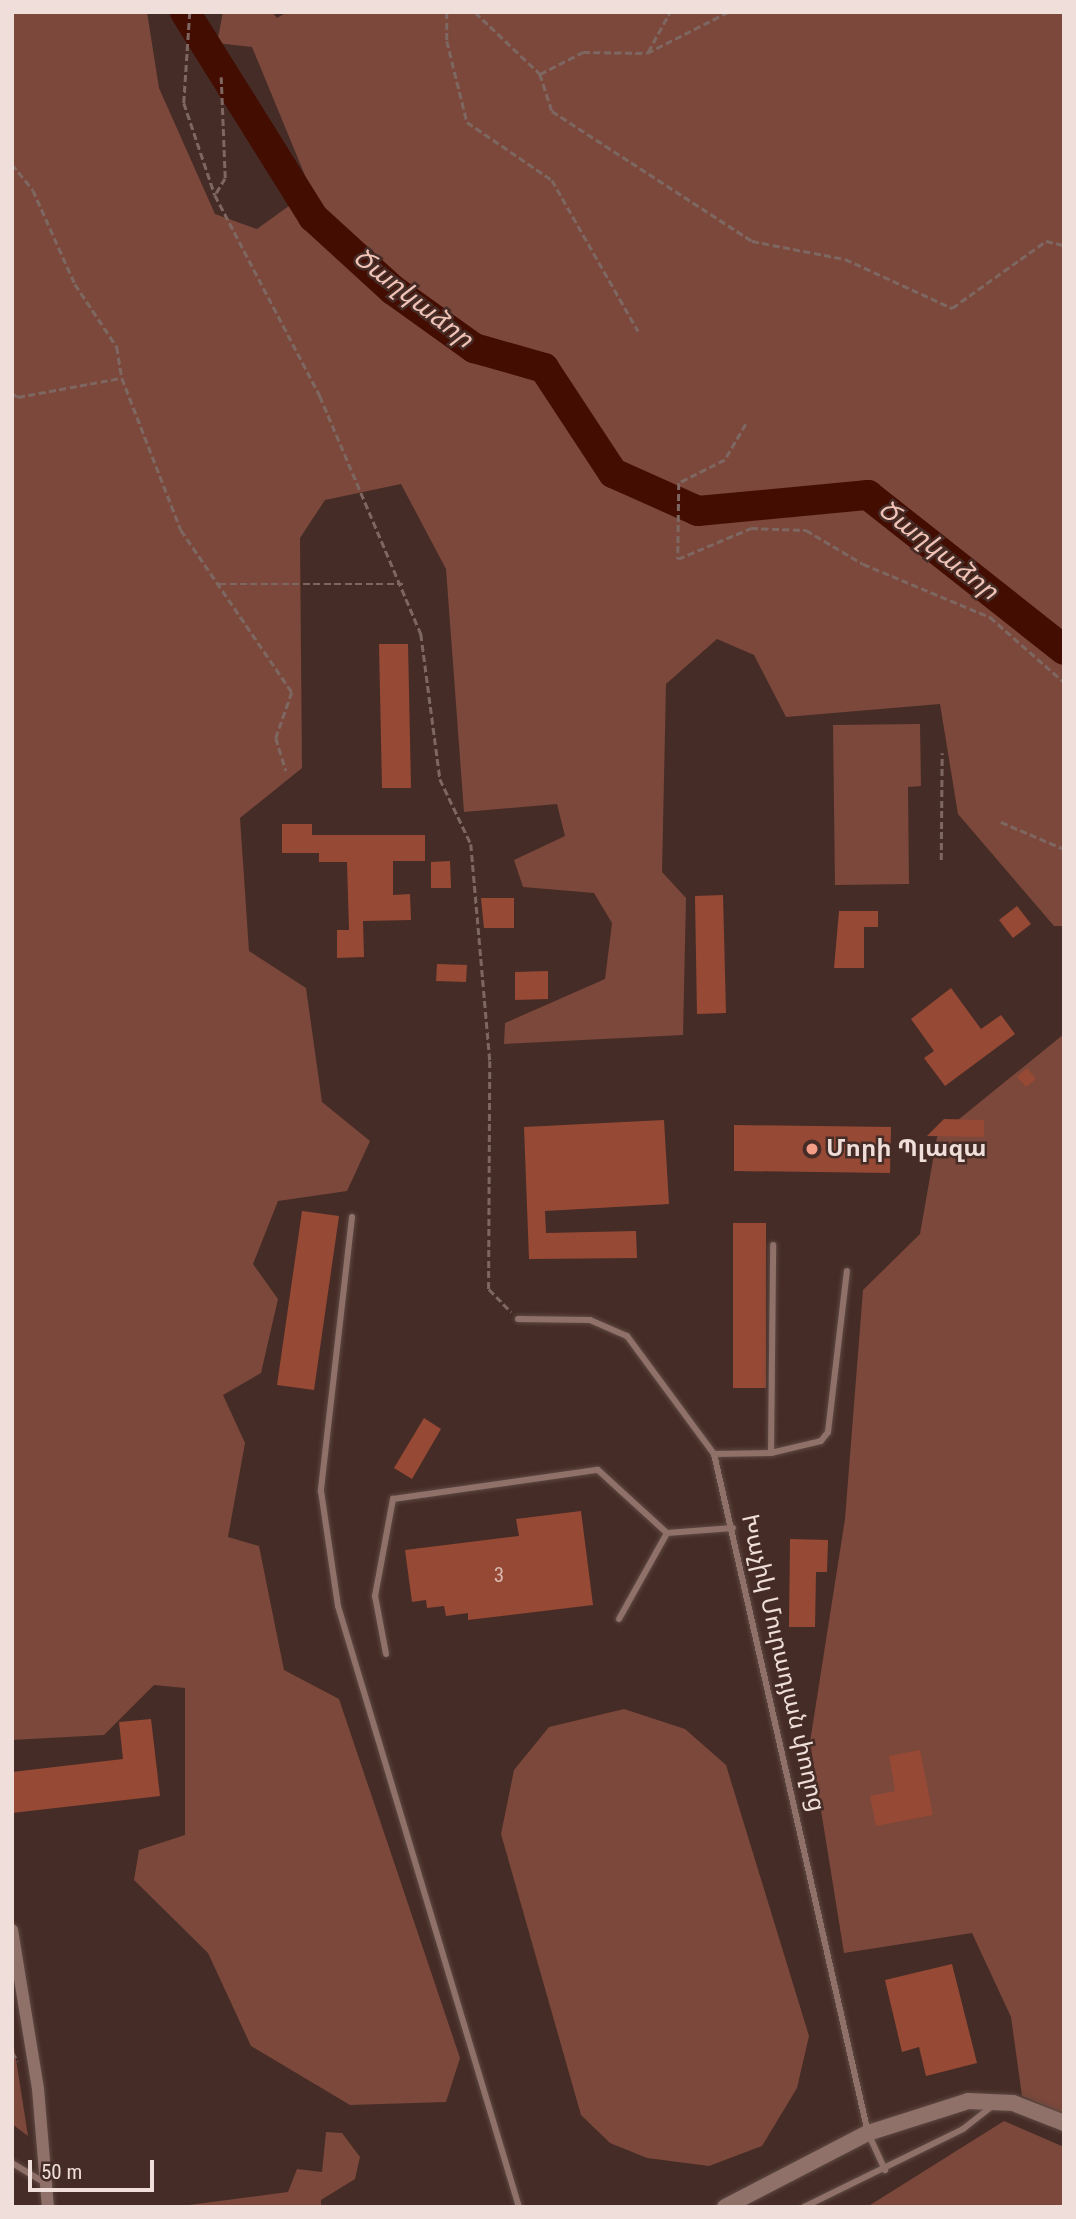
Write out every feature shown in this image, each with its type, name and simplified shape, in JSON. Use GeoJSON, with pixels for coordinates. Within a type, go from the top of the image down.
{"type":"FeatureCollection","features":[{"type":"Feature","properties":{"kind":"street"},"geometry":{"type":"LineString","coordinates":[[12,1930],[48,2207]]}},
{"type":"Feature","properties":{"kind":"street"},"geometry":{"type":"LineString","coordinates":[[725,2207],[868,2133],[968,2101],[997,2102],[1064,2123]]}},
{"type":"Feature","properties":{"kind":"lane"},"geometry":{"type":"LineString","coordinates":[[352,1217],[321,1491],[338,1606],[519,2207]]}},
{"type":"Feature","properties":{"kind":"lane"},"geometry":{"type":"LineString","coordinates":[[771,1453],[773,1245]]}},
{"type":"Feature","properties":{"kind":"lane"},"geometry":{"type":"LineString","coordinates":[[714,1454],[771,1453],[821,1441],[834,1420],[847,1271]]}},
{"type":"Feature","properties":{"kind":"lane","name":"Խաչիկ Մուրադյան փողոց"},"geometry":{"type":"LineString","coordinates":[[518,1319],[590,1320],[627,1336],[714,1454],[733,1528],[868,2133],[885,2170]]}},
{"type":"Feature","properties":{"kind":"lane"},"geometry":{"type":"LineString","coordinates":[[386,1654],[375,1596],[393,1499],[598,1471],[667,1533],[733,1528]]}},
{"type":"Feature","properties":{"kind":"lane"},"geometry":{"type":"LineString","coordinates":[[619,1619],[667,1533]]}},
{"type":"Feature","properties":{"kind":"lane"},"geometry":{"type":"LineString","coordinates":[[804,2207],[885,2170],[963,2129],[997,2102]]}},
{"type":"Feature","properties":{"kind":"lane"},"geometry":{"type":"LineString","coordinates":[[12,2162],[46,2183]]}},
{"type":"Feature","properties":{"kind":"path"},"geometry":{"type":"LineString","coordinates":[[190,12],[186,29],[184,103],[215,195],[320,396],[403,584],[421,634],[440,779],[471,844],[490,1061],[489,1289],[518,1319]]}},
{"type":"Feature","properties":{"kind":"path"},"geometry":{"type":"LineString","coordinates":[[447,12],[447,41],[467,122],[551,180],[638,331]]}},
{"type":"Feature","properties":{"kind":"path"},"geometry":{"type":"LineString","coordinates":[[475,12],[540,74],[552,111],[752,241],[845,259],[952,308],[1046,241],[1064,245]]}},
{"type":"Feature","properties":{"kind":"path"},"geometry":{"type":"LineString","coordinates":[[647,53],[670,12]]}},
{"type":"Feature","properties":{"kind":"path"},"geometry":{"type":"LineString","coordinates":[[540,74],[583,52],[647,53],[728,12]]}},
{"type":"Feature","properties":{"kind":"path"},"geometry":{"type":"LineString","coordinates":[[215,195],[225,178],[222,77]]}},
{"type":"Feature","properties":{"kind":"path"},"geometry":{"type":"LineString","coordinates":[[12,164],[33,190],[75,285],[117,347],[122,378],[181,530],[292,692],[276,738],[286,771]]}},
{"type":"Feature","properties":{"kind":"path"},"geometry":{"type":"LineString","coordinates":[[12,393],[18,397],[122,378]]}},
{"type":"Feature","properties":{"kind":"path"},"geometry":{"type":"LineString","coordinates":[[746,424],[725,460],[679,483],[678,559],[751,528],[806,530],[863,564],[990,617],[1064,682]]}},
{"type":"Feature","properties":{"kind":"path"},"geometry":{"type":"LineString","coordinates":[[217,584],[403,584]]}},
{"type":"Feature","properties":{"kind":"path"},"geometry":{"type":"LineString","coordinates":[[941,860],[942,753]]}},
{"type":"Feature","properties":{"kind":"path"},"geometry":{"type":"LineString","coordinates":[[1001,822],[1064,849]]}},
{"type":"Feature","properties":{"kind":"shaded area"},"geometry":{"type":"Polygon","coordinates":[[[12,12],[147,12],[159,88],[215,214],[257,229],[311,190],[252,47],[217,43],[223,12],[272,12],[277,18],[287,12],[1064,12],[1064,926],[1054,926],[958,814],[940,704],[786,717],[754,655],[717,639],[666,684],[662,872],[686,898],[683,1035],[504,1044],[505,1023],[605,979],[612,923],[594,893],[523,887],[514,860],[565,836],[557,804],[464,812],[446,569],[401,484],[325,500],[300,538],[302,768],[240,818],[249,951],[306,988],[322,1102],[370,1141],[347,1191],[278,1201],[253,1264],[278,1299],[261,1373],[223,1395],[245,1443],[228,1537],[259,1546],[284,1670],[339,1699],[460,2058],[446,2102],[350,2105],[251,2046],[208,1953],[134,1880],[139,1850],[185,1835],[185,1688],[154,1685],[104,1735],[12,1740],[12,12]]]}},
{"type":"Feature","properties":{"kind":"shaded area"},"geometry":{"type":"Polygon","coordinates":[[[920,724],[921,786],[908,787],[909,884],[835,885],[833,725],[920,724]]]}},
{"type":"Feature","properties":{"kind":"shaded area"},"geometry":{"type":"Polygon","coordinates":[[[1064,1034],[1064,2114],[1022,2096],[1011,2017],[972,1933],[844,1953],[810,1742],[845,1519],[863,1290],[920,1234],[937,1137],[1064,1034]]]}},
{"type":"Feature","properties":{"kind":"shaded area"},"geometry":{"type":"Polygon","coordinates":[[[624,1709],[685,1729],[726,1765],[809,2036],[797,2088],[762,2146],[709,2166],[647,2158],[610,2143],[581,2115],[501,1834],[514,1770],[549,1727],[624,1709]]]}},
{"type":"Feature","properties":{"kind":"shaded area"},"geometry":{"type":"Polygon","coordinates":[[[12,2034],[28,2136],[12,2124],[12,2034]]]}},
{"type":"Feature","properties":{"kind":"shaded area"},"geometry":{"type":"Polygon","coordinates":[[[1004,2121],[1064,2147],[1064,2207],[867,2207],[1004,2121]]]}},
{"type":"Feature","properties":{"kind":"shaded area"},"geometry":{"type":"Polygon","coordinates":[[[326,2132],[342,2133],[360,2157],[355,2179],[321,2200],[321,2207],[173,2207],[288,2192],[297,2169],[322,2172],[326,2132]]]}},
{"type":"Feature","properties":{"kind":"building"},"geometry":{"type":"Polygon","coordinates":[[[379,644],[408,644],[411,788],[382,788],[379,644]]]}},
{"type":"Feature","properties":{"kind":"building"},"geometry":{"type":"Polygon","coordinates":[[[282,824],[312,824],[312,835],[425,835],[425,861],[393,861],[393,895],[410,894],[411,920],[363,921],[364,957],[337,958],[337,930],[349,930],[347,862],[319,862],[319,853],[282,853],[282,824]]]}},
{"type":"Feature","properties":{"kind":"building"},"geometry":{"type":"Polygon","coordinates":[[[450,861],[451,888],[431,888],[431,862],[450,861]]]}},
{"type":"Feature","properties":{"kind":"building"},"geometry":{"type":"Polygon","coordinates":[[[723,895],[726,1013],[697,1014],[695,896],[723,895]]]}},
{"type":"Feature","properties":{"kind":"building"},"geometry":{"type":"Polygon","coordinates":[[[481,898],[514,898],[514,928],[484,928],[481,898]]]}},
{"type":"Feature","properties":{"kind":"building"},"geometry":{"type":"Polygon","coordinates":[[[1017,906],[1031,924],[1013,938],[999,920],[1017,906]]]}},
{"type":"Feature","properties":{"kind":"building"},"geometry":{"type":"Polygon","coordinates":[[[839,911],[878,911],[878,927],[864,927],[864,968],[834,968],[839,911]]]}},
{"type":"Feature","properties":{"kind":"building"},"geometry":{"type":"Polygon","coordinates":[[[437,964],[467,965],[466,982],[436,981],[437,964]]]}},
{"type":"Feature","properties":{"kind":"building"},"geometry":{"type":"Polygon","coordinates":[[[548,971],[548,999],[515,1000],[515,972],[548,971]]]}},
{"type":"Feature","properties":{"kind":"building"},"geometry":{"type":"Polygon","coordinates":[[[951,988],[981,1029],[1001,1015],[1015,1034],[945,1086],[924,1058],[934,1051],[911,1019],[951,988]]]}},
{"type":"Feature","properties":{"kind":"building"},"geometry":{"type":"Polygon","coordinates":[[[1027,1068],[1036,1079],[1026,1087],[1017,1077],[1027,1068]]]}},
{"type":"Feature","properties":{"kind":"building"},"geometry":{"type":"Polygon","coordinates":[[[944,1119],[984,1120],[984,1137],[927,1136],[944,1119]]]}},
{"type":"Feature","properties":{"kind":"building"},"geometry":{"type":"Polygon","coordinates":[[[664,1120],[669,1204],[545,1211],[546,1233],[636,1231],[637,1258],[529,1259],[524,1127],[664,1120]]]}},
{"type":"Feature","properties":{"kind":"building","name":"Մորի Պլազա"},"geometry":{"type":"Polygon","coordinates":[[[734,1125],[891,1127],[890,1173],[734,1171],[734,1125]]]}},
{"type":"Feature","properties":{"kind":"building"},"geometry":{"type":"Polygon","coordinates":[[[302,1211],[339,1216],[314,1390],[277,1385],[302,1211]]]}},
{"type":"Feature","properties":{"kind":"building"},"geometry":{"type":"Polygon","coordinates":[[[733,1223],[766,1223],[766,1388],[733,1388],[733,1223]]]}},
{"type":"Feature","properties":{"kind":"building"},"geometry":{"type":"Polygon","coordinates":[[[424,1418],[441,1429],[412,1479],[394,1468],[424,1418]]]}},
{"type":"Feature","properties":{"kind":"building"},"geometry":{"type":"Polygon","coordinates":[[[581,1511],[593,1605],[468,1620],[468,1613],[446,1616],[444,1606],[427,1608],[426,1600],[412,1602],[405,1550],[519,1536],[516,1519],[581,1511]]]}},
{"type":"Feature","properties":{"kind":"building"},"geometry":{"type":"Polygon","coordinates":[[[790,1539],[828,1540],[827,1572],[816,1572],[815,1627],[789,1627],[790,1539]]]}},
{"type":"Feature","properties":{"kind":"building"},"geometry":{"type":"Polygon","coordinates":[[[151,1719],[160,1796],[12,1813],[12,1772],[123,1759],[119,1722],[151,1719]]]}},
{"type":"Feature","properties":{"kind":"building"},"geometry":{"type":"Polygon","coordinates":[[[920,1750],[933,1815],[876,1826],[870,1796],[895,1791],[889,1756],[920,1750]]]}},
{"type":"Feature","properties":{"kind":"building"},"geometry":{"type":"Polygon","coordinates":[[[952,1964],[977,2063],[926,2076],[919,2047],[902,2052],[885,1980],[952,1964]]]}},
{"type":"Feature","properties":{"kind":"waterway","name":"Ծաղկաձոր"},"geometry":{"type":"LineString","coordinates":[[185,12],[313,217],[393,290],[474,348],[544,368],[613,473],[698,511],[868,495],[1064,650]]}},
{"type":"Feature","properties":{"kind":"place","name":"Մորի Պլազա"},"geometry":{"type":"Point","coordinates":[812,1149]}}]}
